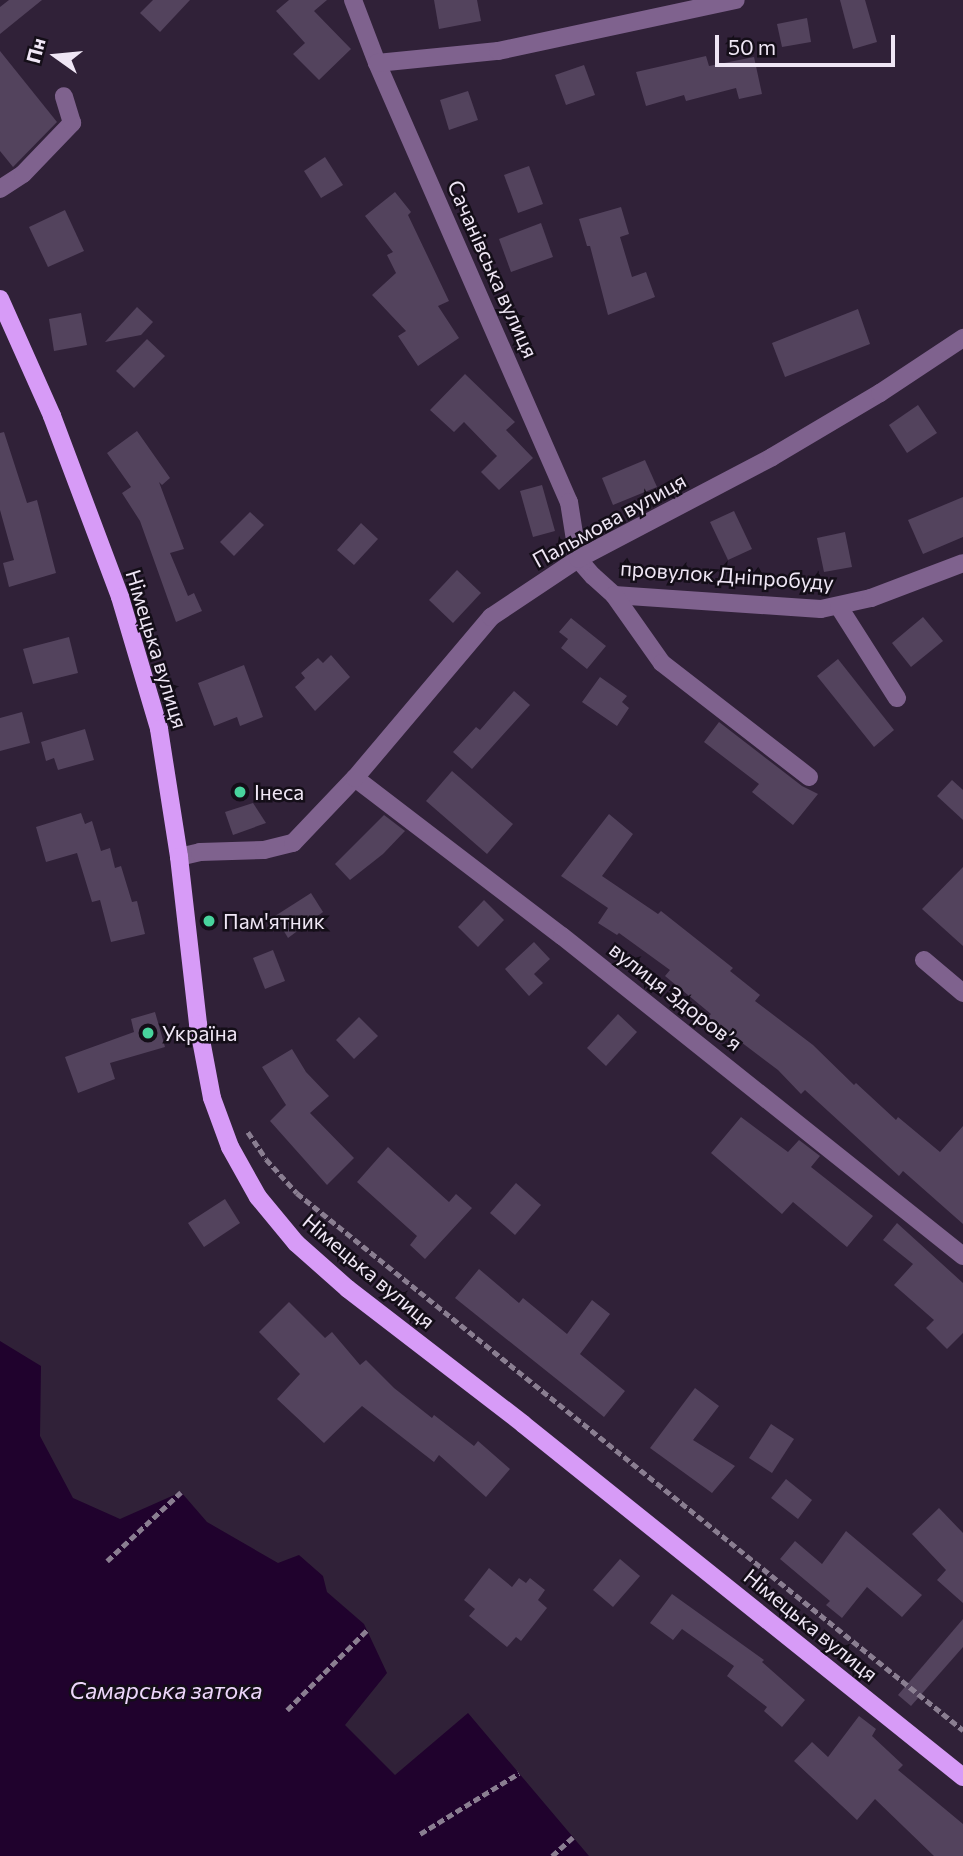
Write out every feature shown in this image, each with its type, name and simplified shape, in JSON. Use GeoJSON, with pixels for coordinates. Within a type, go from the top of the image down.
{"type":"FeatureCollection","features":[{"type":"Feature","properties":{"kind":"main road","name":"Німецька вулиця"},"geometry":{"type":"LineString","coordinates":[[0,299],[52,416],[120,597],[159,729],[179,857],[198,1024],[212,1098],[230,1147],[253,1187],[296,1243],[348,1289],[523,1424],[963,1777]]}},
{"type":"Feature","properties":{"kind":"street","name":"Сачанівська вулиця"},"geometry":{"type":"LineString","coordinates":[[353,0],[377,63],[569,502],[578,559]]}},
{"type":"Feature","properties":{"kind":"street"},"geometry":{"type":"LineString","coordinates":[[377,63],[498,51],[736,0]]}},
{"type":"Feature","properties":{"kind":"street"},"geometry":{"type":"LineString","coordinates":[[0,188],[23,174],[72,124],[64,96]]}},
{"type":"Feature","properties":{"kind":"street","name":"Пальмова вулиця"},"geometry":{"type":"LineString","coordinates":[[179,857],[200,852],[264,850],[293,842],[355,778],[491,617],[578,559],[772,457],[880,393],[963,338]]}},
{"type":"Feature","properties":{"kind":"street","name":"провулок Дніпробуду"},"geometry":{"type":"LineString","coordinates":[[578,559],[614,595],[821,609],[871,598],[963,563]]}},
{"type":"Feature","properties":{"kind":"street"},"geometry":{"type":"LineString","coordinates":[[614,595],[662,663],[809,777]]}},
{"type":"Feature","properties":{"kind":"street"},"geometry":{"type":"LineString","coordinates":[[839,607],[897,698]]}},
{"type":"Feature","properties":{"kind":"street","name":"вулиця Здоровʼя"},"geometry":{"type":"LineString","coordinates":[[355,778],[562,936],[963,1256]]}},
{"type":"Feature","properties":{"kind":"street"},"geometry":{"type":"LineString","coordinates":[[924,960],[963,993]]}},
{"type":"Feature","properties":{"kind":"path"},"geometry":{"type":"LineString","coordinates":[[242,1122],[265,1159],[297,1193],[963,1730]]}},
{"type":"Feature","properties":{"kind":"path"},"geometry":{"type":"LineString","coordinates":[[107,1561],[181,1492]]}},
{"type":"Feature","properties":{"kind":"path"},"geometry":{"type":"LineString","coordinates":[[287,1710],[367,1630]]}},
{"type":"Feature","properties":{"kind":"path"},"geometry":{"type":"LineString","coordinates":[[420,1834],[519,1773]]}},
{"type":"Feature","properties":{"kind":"path"},"geometry":{"type":"LineString","coordinates":[[552,1856],[573,1837]]}},
{"type":"Feature","properties":{"kind":"water","name":"Самарська затока"},"geometry":{"type":"Polygon","coordinates":[[[0,1341],[41,1366],[40,1436],[73,1498],[120,1519],[181,1492],[207,1522],[278,1563],[299,1555],[323,1576],[327,1592],[364,1624],[387,1673],[345,1725],[395,1775],[468,1713],[589,1856],[0,1856],[0,1341]]]}},
{"type":"Feature","properties":{"kind":"building"},"geometry":{"type":"Polygon","coordinates":[[[9,0],[42,0],[0,34],[0,7],[9,0]]]}},
{"type":"Feature","properties":{"kind":"building"},"geometry":{"type":"Polygon","coordinates":[[[153,0],[190,0],[160,32],[140,13],[153,0]]]}},
{"type":"Feature","properties":{"kind":"building"},"geometry":{"type":"Polygon","coordinates":[[[289,0],[327,0],[314,11],[351,49],[319,80],[293,54],[305,43],[276,11],[289,0]]]}},
{"type":"Feature","properties":{"kind":"building"},"geometry":{"type":"Polygon","coordinates":[[[434,0],[477,0],[481,21],[439,29],[434,0]]]}},
{"type":"Feature","properties":{"kind":"building"},"geometry":{"type":"Polygon","coordinates":[[[840,0],[865,0],[877,42],[853,49],[840,0]]]}},
{"type":"Feature","properties":{"kind":"building"},"geometry":{"type":"Polygon","coordinates":[[[807,18],[811,42],[782,47],[777,24],[807,18]]]}},
{"type":"Feature","properties":{"kind":"building"},"geometry":{"type":"Polygon","coordinates":[[[0,51],[57,122],[13,167],[0,151],[0,51]]]}},
{"type":"Feature","properties":{"kind":"building"},"geometry":{"type":"Polygon","coordinates":[[[706,56],[709,66],[754,57],[762,94],[739,99],[736,88],[686,101],[684,95],[646,106],[636,72],[706,56]]]}},
{"type":"Feature","properties":{"kind":"building"},"geometry":{"type":"Polygon","coordinates":[[[584,65],[595,95],[566,105],[555,75],[584,65]]]}},
{"type":"Feature","properties":{"kind":"building"},"geometry":{"type":"Polygon","coordinates":[[[468,91],[478,120],[449,130],[440,100],[468,91]]]}},
{"type":"Feature","properties":{"kind":"building"},"geometry":{"type":"Polygon","coordinates":[[[325,157],[343,185],[321,198],[304,171],[325,157]]]}},
{"type":"Feature","properties":{"kind":"building"},"geometry":{"type":"Polygon","coordinates":[[[529,166],[543,204],[518,213],[504,175],[529,166]]]}},
{"type":"Feature","properties":{"kind":"building"},"geometry":{"type":"Polygon","coordinates":[[[395,192],[411,212],[408,215],[449,301],[438,306],[459,338],[418,366],[398,336],[406,331],[372,295],[396,273],[387,255],[393,252],[365,216],[395,192]]]}},
{"type":"Feature","properties":{"kind":"building"},"geometry":{"type":"Polygon","coordinates":[[[621,207],[629,234],[620,237],[632,277],[646,272],[655,297],[608,315],[590,246],[587,246],[579,219],[621,207]]]}},
{"type":"Feature","properties":{"kind":"building"},"geometry":{"type":"Polygon","coordinates":[[[65,210],[84,251],[48,267],[29,227],[65,210]]]}},
{"type":"Feature","properties":{"kind":"building"},"geometry":{"type":"Polygon","coordinates":[[[541,223],[553,257],[511,272],[499,239],[541,223]]]}},
{"type":"Feature","properties":{"kind":"building"},"geometry":{"type":"Polygon","coordinates":[[[137,307],[153,322],[141,335],[105,342],[137,307]]]}},
{"type":"Feature","properties":{"kind":"building"},"geometry":{"type":"Polygon","coordinates":[[[858,309],[870,344],[785,377],[772,343],[858,309]]]}},
{"type":"Feature","properties":{"kind":"building"},"geometry":{"type":"Polygon","coordinates":[[[81,313],[87,345],[54,351],[49,319],[81,313]]]}},
{"type":"Feature","properties":{"kind":"building"},"geometry":{"type":"Polygon","coordinates":[[[147,339],[165,356],[134,388],[116,371],[147,339]]]}},
{"type":"Feature","properties":{"kind":"building"},"geometry":{"type":"Polygon","coordinates":[[[465,374],[515,422],[506,430],[533,458],[499,490],[481,472],[497,456],[464,422],[454,432],[430,410],[465,374]]]}},
{"type":"Feature","properties":{"kind":"building"},"geometry":{"type":"Polygon","coordinates":[[[918,405],[937,433],[907,453],[889,425],[918,405]]]}},
{"type":"Feature","properties":{"kind":"building"},"geometry":{"type":"Polygon","coordinates":[[[137,431],[170,478],[162,485],[159,482],[184,549],[170,553],[188,596],[194,593],[202,611],[176,622],[140,521],[122,493],[131,487],[107,453],[137,431]]]}},
{"type":"Feature","properties":{"kind":"building"},"geometry":{"type":"Polygon","coordinates":[[[4,432],[27,503],[37,500],[56,573],[9,587],[3,563],[14,560],[0,510],[0,433],[4,432]]]}},
{"type":"Feature","properties":{"kind":"building"},"geometry":{"type":"Polygon","coordinates":[[[645,460],[657,487],[613,505],[602,478],[645,460]]]}},
{"type":"Feature","properties":{"kind":"building"},"geometry":{"type":"Polygon","coordinates":[[[542,485],[555,531],[533,537],[520,491],[542,485]]]}},
{"type":"Feature","properties":{"kind":"building"},"geometry":{"type":"Polygon","coordinates":[[[963,497],[963,537],[923,554],[908,520],[963,497]]]}},
{"type":"Feature","properties":{"kind":"building"},"geometry":{"type":"Polygon","coordinates":[[[734,511],[752,549],[728,560],[710,522],[734,511]]]}},
{"type":"Feature","properties":{"kind":"building"},"geometry":{"type":"Polygon","coordinates":[[[250,512],[264,525],[234,556],[220,542],[250,512]]]}},
{"type":"Feature","properties":{"kind":"building"},"geometry":{"type":"Polygon","coordinates":[[[361,523],[378,539],[354,565],[337,550],[361,523]]]}},
{"type":"Feature","properties":{"kind":"building"},"geometry":{"type":"Polygon","coordinates":[[[845,532],[852,567],[824,572],[817,538],[845,532]]]}},
{"type":"Feature","properties":{"kind":"building"},"geometry":{"type":"Polygon","coordinates":[[[457,570],[481,593],[453,623],[429,600],[457,570]]]}},
{"type":"Feature","properties":{"kind":"building"},"geometry":{"type":"Polygon","coordinates":[[[923,617],[943,641],[911,667],[892,643],[923,617]]]}},
{"type":"Feature","properties":{"kind":"building"},"geometry":{"type":"Polygon","coordinates":[[[571,618],[606,646],[587,669],[561,648],[568,639],[559,632],[571,618]]]}},
{"type":"Feature","properties":{"kind":"building"},"geometry":{"type":"Polygon","coordinates":[[[69,637],[78,673],[33,684],[23,649],[69,637]]]}},
{"type":"Feature","properties":{"kind":"building"},"geometry":{"type":"Polygon","coordinates":[[[331,655],[350,677],[315,711],[295,687],[305,678],[301,673],[318,658],[323,663],[331,655]]]}},
{"type":"Feature","properties":{"kind":"building"},"geometry":{"type":"Polygon","coordinates":[[[838,659],[894,730],[874,747],[817,676],[838,659]]]}},
{"type":"Feature","properties":{"kind":"building"},"geometry":{"type":"Polygon","coordinates":[[[244,665],[263,717],[240,726],[237,717],[214,726],[198,683],[244,665]]]}},
{"type":"Feature","properties":{"kind":"building"},"geometry":{"type":"Polygon","coordinates":[[[600,677],[627,696],[622,702],[629,708],[617,726],[582,702],[600,677]]]}},
{"type":"Feature","properties":{"kind":"building"},"geometry":{"type":"Polygon","coordinates":[[[514,691],[530,705],[472,769],[453,752],[476,727],[480,730],[514,691]]]}},
{"type":"Feature","properties":{"kind":"building"},"geometry":{"type":"Polygon","coordinates":[[[22,712],[30,743],[0,751],[0,718],[22,712]]]}},
{"type":"Feature","properties":{"kind":"building"},"geometry":{"type":"Polygon","coordinates":[[[719,722],[802,786],[818,794],[793,825],[752,792],[759,784],[704,742],[719,722]]]}},
{"type":"Feature","properties":{"kind":"building"},"geometry":{"type":"Polygon","coordinates":[[[85,729],[94,760],[58,770],[54,758],[46,761],[41,742],[85,729]]]}},
{"type":"Feature","properties":{"kind":"building"},"geometry":{"type":"Polygon","coordinates":[[[452,771],[513,824],[487,854],[426,801],[452,771]]]}},
{"type":"Feature","properties":{"kind":"building"},"geometry":{"type":"Polygon","coordinates":[[[952,780],[963,790],[963,820],[937,796],[952,780]]]}},
{"type":"Feature","properties":{"kind":"building"},"geometry":{"type":"Polygon","coordinates":[[[253,803],[266,823],[233,835],[225,812],[253,803]]]}},
{"type":"Feature","properties":{"kind":"building"},"geometry":{"type":"Polygon","coordinates":[[[81,813],[85,824],[92,821],[101,851],[110,848],[115,868],[121,866],[132,902],[137,901],[145,934],[111,942],[100,900],[92,902],[77,853],[46,862],[36,827],[81,813]]]}},
{"type":"Feature","properties":{"kind":"building"},"geometry":{"type":"Polygon","coordinates":[[[609,814],[633,834],[602,876],[658,914],[661,911],[733,968],[730,971],[760,995],[755,1001],[813,1045],[854,1085],[856,1083],[896,1120],[898,1117],[940,1152],[963,1126],[963,1224],[903,1171],[899,1176],[805,1090],[801,1094],[778,1070],[708,1017],[711,1014],[665,976],[670,970],[619,933],[617,935],[598,923],[608,908],[561,876],[609,814]]]}},
{"type":"Feature","properties":{"kind":"building"},"geometry":{"type":"Polygon","coordinates":[[[384,815],[405,831],[383,854],[350,880],[335,864],[384,815]]]}},
{"type":"Feature","properties":{"kind":"building"},"geometry":{"type":"Polygon","coordinates":[[[963,867],[963,946],[922,909],[963,867]]]}},
{"type":"Feature","properties":{"kind":"building"},"geometry":{"type":"Polygon","coordinates":[[[311,893],[323,912],[288,938],[275,916],[311,893]]]}},
{"type":"Feature","properties":{"kind":"building"},"geometry":{"type":"Polygon","coordinates":[[[484,900],[504,920],[478,947],[458,927],[484,900]]]}},
{"type":"Feature","properties":{"kind":"building"},"geometry":{"type":"Polygon","coordinates":[[[534,942],[550,959],[534,974],[543,983],[529,996],[505,969],[534,942]]]}},
{"type":"Feature","properties":{"kind":"building"},"geometry":{"type":"Polygon","coordinates":[[[273,950],[285,981],[265,989],[253,958],[273,950]]]}},
{"type":"Feature","properties":{"kind":"building"},"geometry":{"type":"Polygon","coordinates":[[[155,1012],[165,1047],[110,1063],[115,1079],[78,1093],[65,1057],[134,1032],[131,1019],[155,1012]]]}},
{"type":"Feature","properties":{"kind":"building"},"geometry":{"type":"Polygon","coordinates":[[[618,1014],[637,1032],[606,1066],[587,1048],[618,1014]]]}},
{"type":"Feature","properties":{"kind":"building"},"geometry":{"type":"Polygon","coordinates":[[[359,1017],[378,1036],[354,1059],[336,1040],[359,1017]]]}},
{"type":"Feature","properties":{"kind":"building"},"geometry":{"type":"Polygon","coordinates":[[[292,1049],[306,1072],[329,1096],[310,1113],[354,1158],[327,1185],[270,1121],[286,1105],[262,1067],[292,1049]]]}},
{"type":"Feature","properties":{"kind":"building"},"geometry":{"type":"Polygon","coordinates":[[[741,1117],[788,1152],[799,1140],[820,1156],[811,1167],[873,1216],[847,1247],[793,1202],[782,1214],[711,1153],[741,1117]]]}},
{"type":"Feature","properties":{"kind":"building"},"geometry":{"type":"Polygon","coordinates":[[[388,1147],[449,1202],[456,1194],[472,1208],[425,1259],[410,1245],[417,1236],[357,1182],[388,1147]]]}},
{"type":"Feature","properties":{"kind":"building"},"geometry":{"type":"Polygon","coordinates":[[[516,1183],[541,1205],[515,1235],[490,1213],[516,1183]]]}},
{"type":"Feature","properties":{"kind":"building"},"geometry":{"type":"Polygon","coordinates":[[[225,1199],[240,1223],[204,1247],[188,1223],[225,1199]]]}},
{"type":"Feature","properties":{"kind":"building"},"geometry":{"type":"Polygon","coordinates":[[[897,1223],[963,1283],[963,1333],[947,1349],[926,1328],[934,1320],[894,1285],[913,1264],[883,1240],[897,1223]]]}},
{"type":"Feature","properties":{"kind":"building"},"geometry":{"type":"Polygon","coordinates":[[[479,1269],[519,1303],[523,1298],[567,1334],[592,1300],[610,1314],[580,1354],[625,1391],[604,1417],[455,1298],[479,1269]]]}},
{"type":"Feature","properties":{"kind":"building"},"geometry":{"type":"Polygon","coordinates":[[[289,1302],[325,1338],[332,1332],[360,1365],[366,1360],[394,1388],[432,1418],[434,1415],[474,1446],[478,1441],[510,1469],[486,1497],[439,1455],[434,1462],[362,1406],[324,1443],[277,1399],[300,1374],[259,1332],[289,1302]]]}},
{"type":"Feature","properties":{"kind":"building"},"geometry":{"type":"Polygon","coordinates":[[[695,1388],[719,1406],[693,1440],[735,1466],[712,1493],[650,1448],[695,1388]]]}},
{"type":"Feature","properties":{"kind":"building"},"geometry":{"type":"Polygon","coordinates":[[[771,1424],[794,1439],[772,1473],[749,1458],[771,1424]]]}},
{"type":"Feature","properties":{"kind":"building"},"geometry":{"type":"Polygon","coordinates":[[[786,1479],[812,1500],[798,1519],[771,1498],[786,1479]]]}},
{"type":"Feature","properties":{"kind":"building"},"geometry":{"type":"Polygon","coordinates":[[[939,1508],[963,1533],[963,1603],[937,1580],[946,1570],[912,1534],[939,1508]]]}},
{"type":"Feature","properties":{"kind":"building"},"geometry":{"type":"Polygon","coordinates":[[[846,1531],[922,1595],[902,1617],[867,1587],[842,1618],[826,1605],[830,1601],[780,1559],[795,1541],[822,1564],[846,1531]]]}},
{"type":"Feature","properties":{"kind":"building"},"geometry":{"type":"Polygon","coordinates":[[[620,1559],[640,1576],[613,1607],[593,1590],[620,1559]]]}},
{"type":"Feature","properties":{"kind":"building"},"geometry":{"type":"Polygon","coordinates":[[[489,1568],[512,1587],[519,1578],[526,1583],[530,1578],[545,1590],[538,1600],[547,1608],[521,1641],[516,1637],[507,1647],[469,1616],[475,1609],[464,1600],[489,1568]]]}},
{"type":"Feature","properties":{"kind":"building"},"geometry":{"type":"Polygon","coordinates":[[[672,1594],[764,1660],[762,1662],[805,1700],[782,1727],[764,1711],[767,1707],[727,1676],[734,1666],[682,1629],[673,1640],[650,1623],[672,1594]]]}},
{"type":"Feature","properties":{"kind":"building"},"geometry":{"type":"Polygon","coordinates":[[[963,1619],[963,1647],[911,1706],[898,1695],[963,1619]]]}},
{"type":"Feature","properties":{"kind":"building"},"geometry":{"type":"Polygon","coordinates":[[[859,1716],[876,1729],[872,1736],[903,1765],[898,1770],[963,1824],[963,1856],[934,1856],[875,1799],[857,1820],[794,1761],[812,1742],[828,1757],[859,1716]]]}},
{"type":"Feature","properties":{"kind":"place","name":"Інеса"},"geometry":{"type":"Point","coordinates":[240,792]}},
{"type":"Feature","properties":{"kind":"place","name":"Пам'ятник"},"geometry":{"type":"Point","coordinates":[209,921]}},
{"type":"Feature","properties":{"kind":"place","name":"Україна"},"geometry":{"type":"Point","coordinates":[148,1033]}}]}
